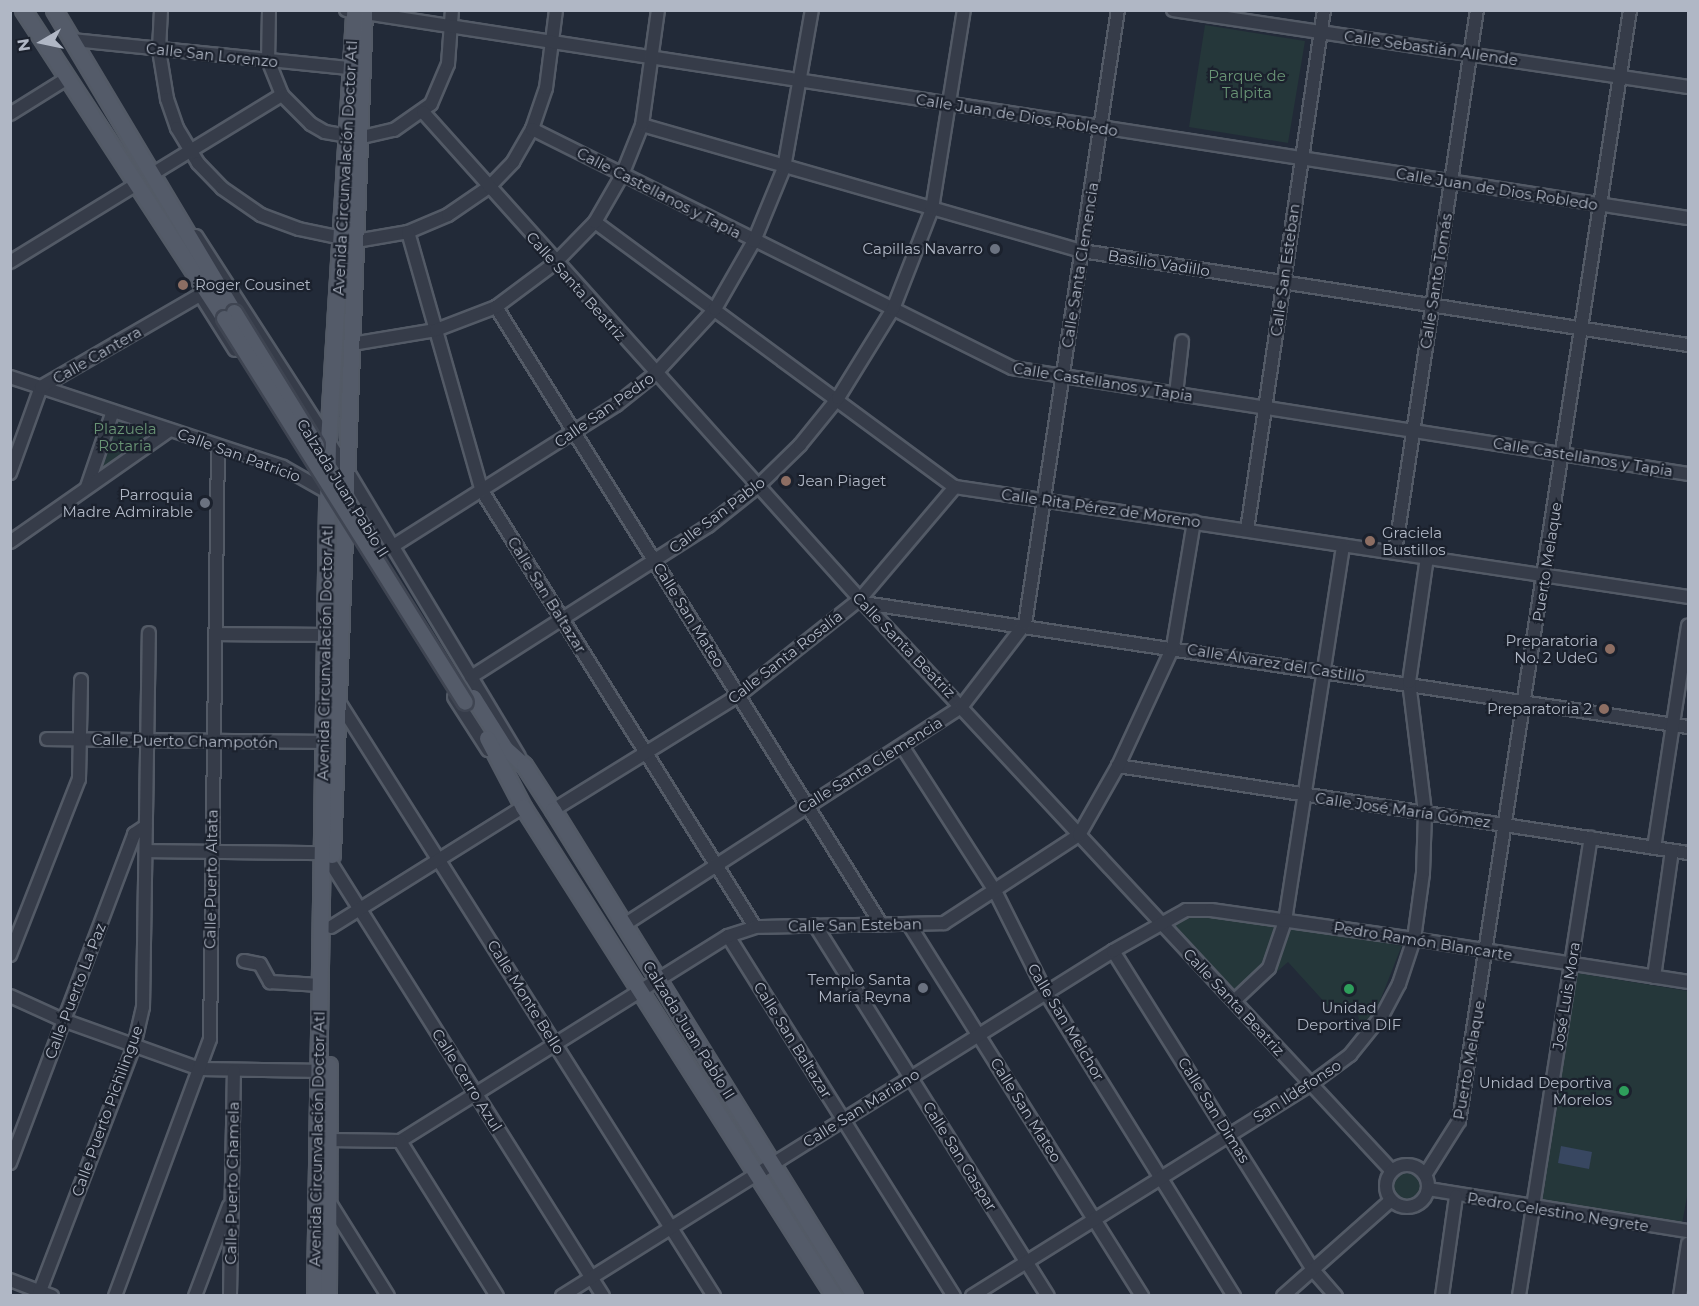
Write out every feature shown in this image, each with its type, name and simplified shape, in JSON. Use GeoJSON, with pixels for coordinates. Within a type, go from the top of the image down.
{"type":"FeatureCollection","features":[{"type":"Feature","properties":{"kind":"main road","name":"Calzada Juan Pablo II"},"geometry":{"type":"LineString","coordinates":[[23,10],[169,238],[229,315]]}},
{"type":"Feature","properties":{"kind":"main road","name":"Calzada Juan Pablo II"},"geometry":{"type":"LineString","coordinates":[[54,10],[172,203],[229,315],[469,699],[505,748],[524,765],[553,810],[854,1296]]}},
{"type":"Feature","properties":{"kind":"main road","name":"Avenida Circunvalación Doctor Atl"},"geometry":{"type":"LineString","coordinates":[[352,138],[350,68],[357,11]]}},
{"type":"Feature","properties":{"kind":"main road","name":"Avenida Circunvalación Doctor Atl"},"geometry":{"type":"LineString","coordinates":[[315,1296],[331,927],[324,742],[328,441],[348,240],[357,11]]}},
{"type":"Feature","properties":{"kind":"main road","name":"Avenida Circunvalación Doctor Atl"},"geometry":{"type":"LineString","coordinates":[[328,1296],[328,1140],[320,985],[348,472],[352,344],[348,240]]}},
{"type":"Feature","properties":{"kind":"main road","name":"Calzada Juan Pablo II"},"geometry":{"type":"LineString","coordinates":[[469,699],[508,782],[523,807],[834,1296]]}},
{"type":"Feature","properties":{"kind":"street"},"geometry":{"type":"LineString","coordinates":[[161,10],[159,50],[167,99],[189,150],[222,188],[240,202],[299,229],[348,240],[408,232],[448,215],[489,187],[513,162],[532,129],[546,88],[556,10]]}},
{"type":"Feature","properties":{"kind":"street"},"geometry":{"type":"LineString","coordinates":[[269,10],[267,60],[282,95],[311,124],[352,138],[394,130],[423,112],[444,81],[453,10]]}},
{"type":"Feature","properties":{"kind":"street"},"geometry":{"type":"LineString","coordinates":[[352,344],[436,330],[496,307],[555,263],[595,222],[622,175],[642,125],[653,59],[657,10]]}},
{"type":"Feature","properties":{"kind":"street","name":"Calle San Pedro"},"geometry":{"type":"LineString","coordinates":[[393,546],[575,433],[655,374],[715,309],[754,241],[784,168],[802,80],[812,10]]}},
{"type":"Feature","properties":{"kind":"street","name":"Calle San Pablo"},"geometry":{"type":"LineString","coordinates":[[471,677],[656,561],[757,487],[800,445],[838,398],[893,309],[932,209],[964,10]]}},
{"type":"Feature","properties":{"kind":"street","name":"Calle Santa Clemencia"},"geometry":{"type":"LineString","coordinates":[[624,925],[716,863],[962,706],[1025,624],[1118,10]]}},
{"type":"Feature","properties":{"kind":"street","name":"Calle Sebastián Allende"},"geometry":{"type":"LineString","coordinates":[[1173,10],[1321,34],[1471,52],[1689,87]]}},
{"type":"Feature","properties":{"kind":"street","name":"Calle San Esteban"},"geometry":{"type":"LineString","coordinates":[[1247,530],[1324,10]]}},
{"type":"Feature","properties":{"kind":"street","name":"Calle Santo Tomás"},"geometry":{"type":"LineString","coordinates":[[1395,552],[1477,10]]}},
{"type":"Feature","properties":{"kind":"street","name":"Puerto Melaque"},"geometry":{"type":"LineString","coordinates":[[1425,1175],[1460,1121],[1602,205],[1630,10]]}},
{"type":"Feature","properties":{"kind":"street","name":"Calle Juan de Dios Robledo"},"geometry":{"type":"LineString","coordinates":[[357,11],[1301,160],[1689,218]]}},
{"type":"Feature","properties":{"kind":"street","name":"Calle San Lorenzo"},"geometry":{"type":"LineString","coordinates":[[73,40],[350,68]]}},
{"type":"Feature","properties":{"kind":"street"},"geometry":{"type":"LineString","coordinates":[[10,114],[66,79]]}},
{"type":"Feature","properties":{"kind":"street"},"geometry":{"type":"LineString","coordinates":[[154,173],[282,95]]}},
{"type":"Feature","properties":{"kind":"street","name":"Calle Santa Beatriz"},"geometry":{"type":"LineString","coordinates":[[423,112],[555,263],[757,487],[1392,1172]]}},
{"type":"Feature","properties":{"kind":"street","name":"Basilio Vadillo"},"geometry":{"type":"LineString","coordinates":[[642,125],[784,168],[1082,251],[1689,345]]}},
{"type":"Feature","properties":{"kind":"street","name":"Calle Castellanos y Tapia"},"geometry":{"type":"LineString","coordinates":[[532,129],[1002,364],[1062,376],[1689,474]]}},
{"type":"Feature","properties":{"kind":"street"},"geometry":{"type":"LineString","coordinates":[[10,262],[135,185]]}},
{"type":"Feature","properties":{"kind":"street","name":"Calzada Juan Pablo II"},"geometry":{"type":"LineString","coordinates":[[172,203],[348,472],[524,765]]}},
{"type":"Feature","properties":{"kind":"street","name":"Calle Rita Pérez de Moreno"},"geometry":{"type":"LineString","coordinates":[[595,222],[838,398],[955,487],[1689,597]]}},
{"type":"Feature","properties":{"kind":"street","name":"Calle San Baltazar"},"geometry":{"type":"LineString","coordinates":[[408,232],[482,490],[755,927]]}},
{"type":"Feature","properties":{"kind":"street","name":"Calzada Juan Pablo II"},"geometry":{"type":"LineString","coordinates":[[169,238],[200,295],[327,492],[344,524],[508,782]]}},
{"type":"Feature","properties":{"kind":"street","name":"Calle Cantera"},"geometry":{"type":"LineString","coordinates":[[10,473],[41,387],[200,295]]}},
{"type":"Feature","properties":{"kind":"street","name":"Calle San Mateo"},"geometry":{"type":"LineString","coordinates":[[496,307],[881,924]]}},
{"type":"Feature","properties":{"kind":"street"},"geometry":{"type":"LineString","coordinates":[[1176,394],[1182,341]]}},
{"type":"Feature","properties":{"kind":"street","name":"Calle San Patricio"},"geometry":{"type":"LineString","coordinates":[[10,377],[293,471],[327,492]]}},
{"type":"Feature","properties":{"kind":"street"},"geometry":{"type":"LineString","coordinates":[[87,487],[113,411]]}},
{"type":"Feature","properties":{"kind":"street"},"geometry":{"type":"LineString","coordinates":[[288,432],[304,431],[312,417]]}},
{"type":"Feature","properties":{"kind":"street"},"geometry":{"type":"LineString","coordinates":[[10,542],[170,430]]}},
{"type":"Feature","properties":{"kind":"street","name":"Calle Puerto Altata"},"geometry":{"type":"LineString","coordinates":[[116,1296],[210,1039],[218,446]]}},
{"type":"Feature","properties":{"kind":"street","name":"Calle Santa Rosalía"},"geometry":{"type":"LineString","coordinates":[[553,810],[739,694],[862,601],[955,487]]}},
{"type":"Feature","properties":{"kind":"street"},"geometry":{"type":"LineString","coordinates":[[356,541],[362,525],[378,522]]}},
{"type":"Feature","properties":{"kind":"street","name":"Calle San Esteban"},"geometry":{"type":"LineString","coordinates":[[400,1141],[728,936],[755,927],[881,924],[910,926],[944,923],[1079,835],[1118,766],[1173,647],[1194,522]]}},
{"type":"Feature","properties":{"kind":"street"},"geometry":{"type":"LineString","coordinates":[[1234,1001],[1269,968],[1285,921],[1343,545]]}},
{"type":"Feature","properties":{"kind":"street","name":"San Ildefonso"},"geometry":{"type":"LineString","coordinates":[[972,1296],[1342,1063],[1371,1031],[1396,991],[1414,939],[1423,873],[1425,812],[1409,682],[1427,557]]}},
{"type":"Feature","properties":{"kind":"street","name":"Calle Álvarez del Castillo"},"geometry":{"type":"LineString","coordinates":[[862,601],[1689,726]]}},
{"type":"Feature","properties":{"kind":"street"},"geometry":{"type":"LineString","coordinates":[[1654,848],[1689,626]]}},
{"type":"Feature","properties":{"kind":"street","name":"Calle Puerto Pichilingue"},"geometry":{"type":"LineString","coordinates":[[43,1294],[134,1046],[143,1007],[149,633]]}},
{"type":"Feature","properties":{"kind":"street"},"geometry":{"type":"LineString","coordinates":[[215,634],[325,635]]}},
{"type":"Feature","properties":{"kind":"street"},"geometry":{"type":"LineString","coordinates":[[10,956],[79,779],[81,680]]}},
{"type":"Feature","properties":{"kind":"street","name":"Calle Monte Bello"},"geometry":{"type":"LineString","coordinates":[[337,699],[714,1296]]}},
{"type":"Feature","properties":{"kind":"street","name":"Calle Puerto Champotón"},"geometry":{"type":"LineString","coordinates":[[47,739],[324,742]]}},
{"type":"Feature","properties":{"kind":"street","name":"Calle San Melchor"},"geometry":{"type":"LineString","coordinates":[[902,746],[995,891],[1046,993],[1234,1296]]}},
{"type":"Feature","properties":{"kind":"street","name":"Calle José María Gómez"},"geometry":{"type":"LineString","coordinates":[[1118,766],[1689,853]]}},
{"type":"Feature","properties":{"kind":"street"},"geometry":{"type":"LineString","coordinates":[[331,927],[523,807]]}},
{"type":"Feature","properties":{"kind":"street","name":"Calle Puerto La Paz"},"geometry":{"type":"LineString","coordinates":[[10,1163],[134,834],[146,826]]}},
{"type":"Feature","properties":{"kind":"street","name":"José Luis Mora"},"geometry":{"type":"LineString","coordinates":[[1519,1296],[1591,838]]}},
{"type":"Feature","properties":{"kind":"street"},"geometry":{"type":"LineString","coordinates":[[1654,977],[1672,851]]}},
{"type":"Feature","properties":{"kind":"street"},"geometry":{"type":"LineString","coordinates":[[146,852],[211,852],[327,859]]}},
{"type":"Feature","properties":{"kind":"street","name":"Calle Cerro Azul"},"geometry":{"type":"LineString","coordinates":[[327,859],[603,1296]]}},
{"type":"Feature","properties":{"kind":"street","name":"Pedro Ramón Blancarte"},"geometry":{"type":"LineString","coordinates":[[1160,923],[1194,909],[1414,939],[1689,982]]}},
{"type":"Feature","properties":{"kind":"street","name":"Calle San Mariano"},"geometry":{"type":"LineString","coordinates":[[562,1296],[1160,923]]}},
{"type":"Feature","properties":{"kind":"street","name":"Calle San Gaspar"},"geometry":{"type":"LineString","coordinates":[[815,925],[1048,1296]]}},
{"type":"Feature","properties":{"kind":"street","name":"Calle San Mateo"},"geometry":{"type":"LineString","coordinates":[[910,926],[1142,1296]]}},
{"type":"Feature","properties":{"kind":"street","name":"Calle San Baltazar"},"geometry":{"type":"LineString","coordinates":[[728,936],[954,1296]]}},
{"type":"Feature","properties":{"kind":"street","name":"Calle San Dimas"},"geometry":{"type":"LineString","coordinates":[[1113,951],[1313,1270],[1336,1296]]}},
{"type":"Feature","properties":{"kind":"street"},"geometry":{"type":"LineString","coordinates":[[244,961],[260,964],[270,982],[320,985]]}},
{"type":"Feature","properties":{"kind":"street"},"geometry":{"type":"LineString","coordinates":[[10,996],[63,1020],[200,1069],[324,1071]]}},
{"type":"Feature","properties":{"kind":"street","name":"Calle Puerto Chamela"},"geometry":{"type":"LineString","coordinates":[[230,1296],[234,1071]]}},
{"type":"Feature","properties":{"kind":"street"},"geometry":{"type":"LineString","coordinates":[[328,1140],[400,1141],[497,1296]]}},
{"type":"Feature","properties":{"kind":"street"},"geometry":{"type":"LineString","coordinates":[[1405,1165],[1425,1175],[1428,1189],[1420,1203],[1405,1208],[1391,1200],[1386,1186],[1392,1172],[1405,1165]]}},
{"type":"Feature","properties":{"kind":"street","name":"Pedro Celestino Negrete"},"geometry":{"type":"LineString","coordinates":[[1428,1189],[1456,1197],[1689,1232]]}},
{"type":"Feature","properties":{"kind":"street"},"geometry":{"type":"LineString","coordinates":[[195,1296],[232,1196]]}},
{"type":"Feature","properties":{"kind":"street"},"geometry":{"type":"LineString","coordinates":[[1442,1296],[1456,1197]]}},
{"type":"Feature","properties":{"kind":"street"},"geometry":{"type":"LineString","coordinates":[[328,1200],[388,1296]]}},
{"type":"Feature","properties":{"kind":"street"},"geometry":{"type":"LineString","coordinates":[[1283,1296],[1391,1200]]}},
{"type":"Feature","properties":{"kind":"street"},"geometry":{"type":"LineString","coordinates":[[1680,1296],[1689,1244]]}},
{"type":"Feature","properties":{"kind":"street"},"geometry":{"type":"LineString","coordinates":[[10,1280],[43,1294]]}},
{"type":"Feature","properties":{"kind":"green space","name":"Parque de Talpita"},"geometry":{"type":"Polygon","coordinates":[[[1205,25],[1305,41],[1288,143],[1189,127],[1205,25]]]}},
{"type":"Feature","properties":{"kind":"green space","name":"Plazuela Rotaria"},"geometry":{"type":"Polygon","coordinates":[[[116,416],[160,432],[95,478],[116,416]]]}},
{"type":"Feature","properties":{"kind":"green space"},"geometry":{"type":"Polygon","coordinates":[[[1208,914],[1278,925],[1263,963],[1232,992],[1172,926],[1190,915],[1208,914]]]}},
{"type":"Feature","properties":{"kind":"green space","name":"Unidad Deportiva DIF"},"geometry":{"type":"Polygon","coordinates":[[[1291,926],[1402,945],[1378,1006],[1361,1033],[1356,1002],[1328,1006],[1288,962],[1272,976],[1291,926]]]}},
{"type":"Feature","properties":{"kind":"green space","name":"Unidad Deportiva Morelos"},"geometry":{"type":"Polygon","coordinates":[[[1577,973],[1688,991],[1688,1191],[1682,1224],[1542,1203],[1577,973]]]}},
{"type":"Feature","properties":{"kind":"green space"},"geometry":{"type":"Polygon","coordinates":[[[1407,1173],[1417,1177],[1421,1187],[1417,1197],[1407,1201],[1397,1197],[1393,1187],[1397,1177],[1407,1173]]]}},
{"type":"Feature","properties":{"kind":"water"},"geometry":{"type":"Polygon","coordinates":[[[1561,1146],[1592,1152],[1589,1169],[1558,1163],[1561,1146]]]}},
{"type":"Feature","properties":{"kind":"place","name":"Capillas Navarro"},"geometry":{"type":"Point","coordinates":[995,249]}},
{"type":"Feature","properties":{"kind":"place","name":"Roger Cousinet"},"geometry":{"type":"Point","coordinates":[183,285]}},
{"type":"Feature","properties":{"kind":"place","name":"Jean Piaget"},"geometry":{"type":"Point","coordinates":[786,481]}},
{"type":"Feature","properties":{"kind":"place","name":"Parroquia Madre Admirable"},"geometry":{"type":"Point","coordinates":[205,503]}},
{"type":"Feature","properties":{"kind":"place","name":"Graciela Bustillos"},"geometry":{"type":"Point","coordinates":[1370,541]}},
{"type":"Feature","properties":{"kind":"place","name":"Preparatoria No. 2 UdeG"},"geometry":{"type":"Point","coordinates":[1610,649]}},
{"type":"Feature","properties":{"kind":"place","name":"Preparatoria 2"},"geometry":{"type":"Point","coordinates":[1604,709]}},
{"type":"Feature","properties":{"kind":"place","name":"Templo Santa María Reyna"},"geometry":{"type":"Point","coordinates":[923,988]}},
{"type":"Feature","properties":{"kind":"place","name":"Unidad Deportiva DIF"},"geometry":{"type":"Point","coordinates":[1349,989]}},
{"type":"Feature","properties":{"kind":"place","name":"Unidad Deportiva Morelos"},"geometry":{"type":"Point","coordinates":[1624,1091]}}]}
